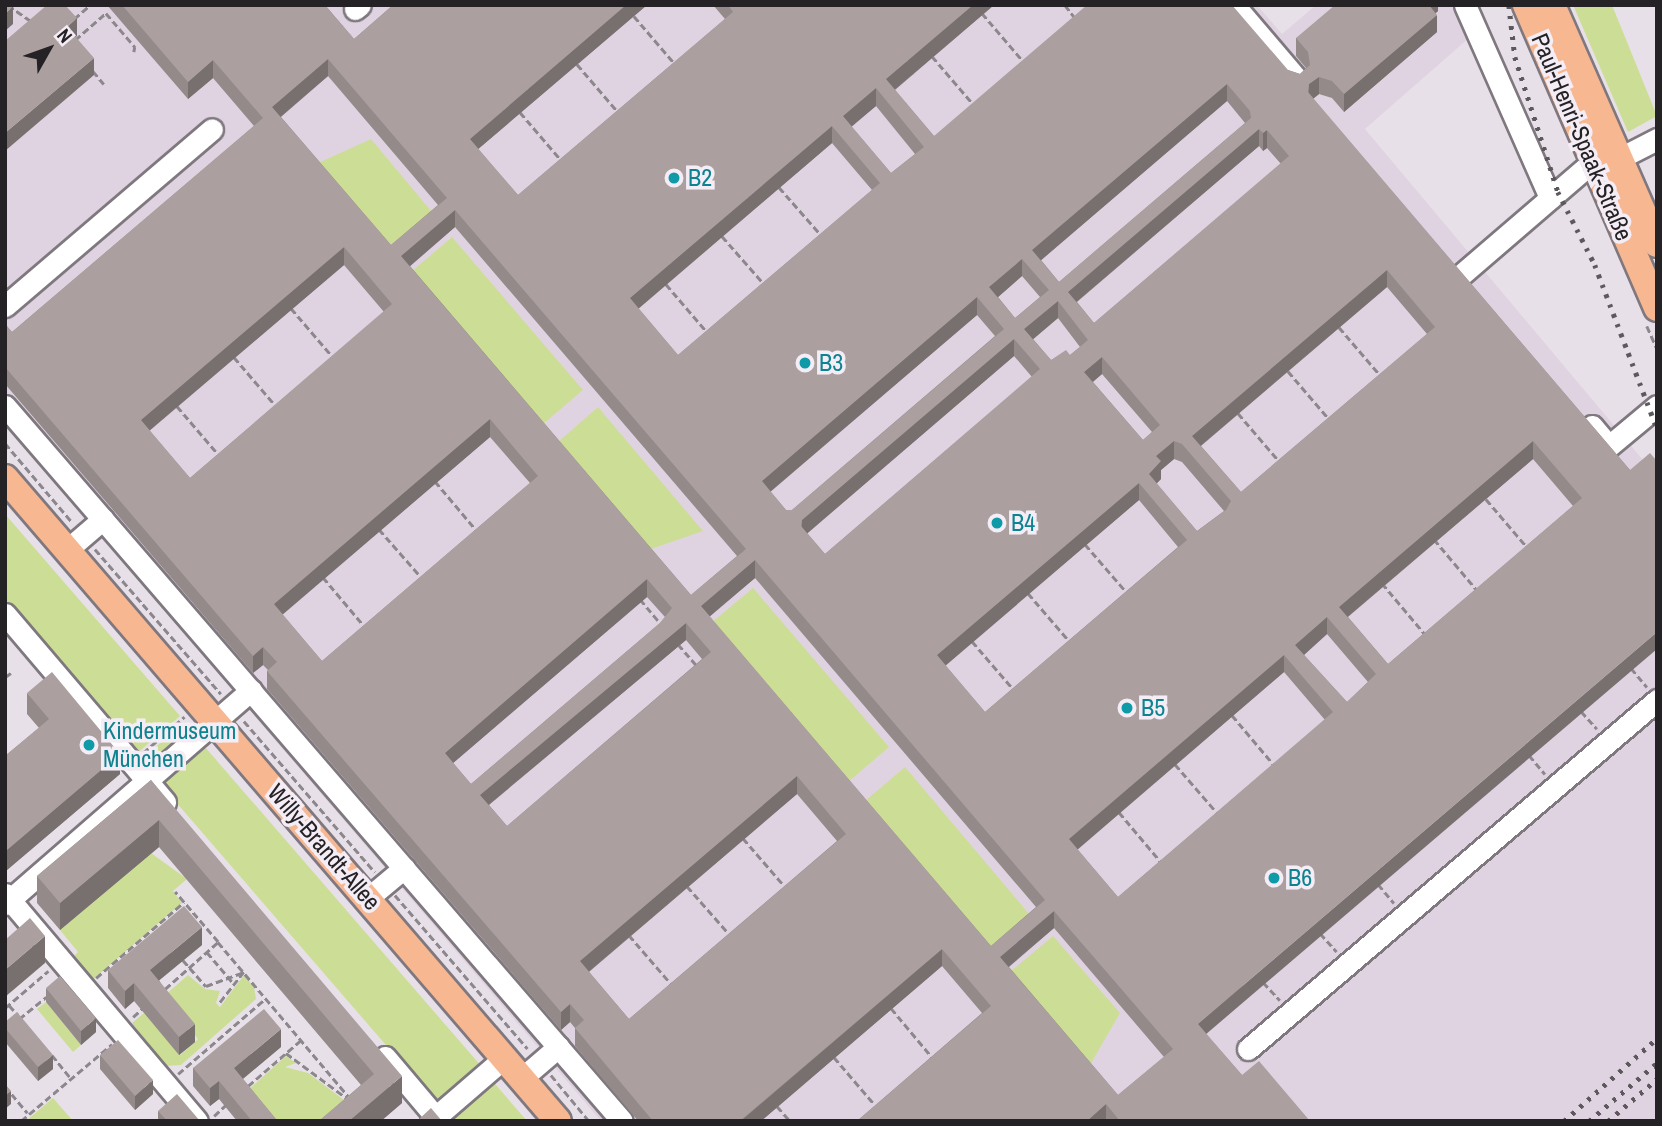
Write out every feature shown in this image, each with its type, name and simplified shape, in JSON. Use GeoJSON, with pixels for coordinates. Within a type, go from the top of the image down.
{"type":"FeatureCollection","features":[{"type":"Feature","properties":{"kind":"main road","name":"Paul-Henri-Spaak-Straße"},"geometry":{"type":"LineString","coordinates":[[1526,5],[1657,308]]}},
{"type":"Feature","properties":{"kind":"main road","name":"Paul-Henri-Spaak-Straße"},"geometry":{"type":"LineString","coordinates":[[1552,5],[1657,244]]}},
{"type":"Feature","properties":{"kind":"main road","name":"Willy-Brandt-Allee"},"geometry":{"type":"LineString","coordinates":[[5,478],[76,543],[223,713],[376,891],[504,1058],[531,1071],[558,1121]]}},
{"type":"Feature","properties":{"kind":"street"},"geometry":{"type":"LineString","coordinates":[[1234,5],[1297,79]]}},
{"type":"Feature","properties":{"kind":"street"},"geometry":{"type":"LineString","coordinates":[[1465,5],[1550,198]]}},
{"type":"Feature","properties":{"kind":"street"},"geometry":{"type":"LineString","coordinates":[[5,306],[212,130]]}},
{"type":"Feature","properties":{"kind":"street"},"geometry":{"type":"LineString","coordinates":[[1462,274],[1592,162],[1620,158],[1657,139]]}},
{"type":"Feature","properties":{"kind":"street"},"geometry":{"type":"LineString","coordinates":[[1444,253],[1479,294]]}},
{"type":"Feature","properties":{"kind":"street"},"geometry":{"type":"LineString","coordinates":[[1574,405],[1609,446],[1657,406]]}},
{"type":"Feature","properties":{"kind":"street"},"geometry":{"type":"LineString","coordinates":[[5,406],[622,1121]]}},
{"type":"Feature","properties":{"kind":"street"},"geometry":{"type":"LineString","coordinates":[[76,543],[103,519]]}},
{"type":"Feature","properties":{"kind":"street"},"geometry":{"type":"LineString","coordinates":[[5,614],[184,824]]}},
{"type":"Feature","properties":{"kind":"street"},"geometry":{"type":"LineString","coordinates":[[197,1121],[7,899],[148,782],[251,690]]}},
{"type":"Feature","properties":{"kind":"street"},"geometry":{"type":"LineString","coordinates":[[1248,1049],[1608,742],[1653,694]]}},
{"type":"Feature","properties":{"kind":"street"},"geometry":{"type":"LineString","coordinates":[[376,891],[404,868]]}},
{"type":"Feature","properties":{"kind":"street"},"geometry":{"type":"LineString","coordinates":[[373,1044],[435,1119],[504,1058]]}},
{"type":"Feature","properties":{"kind":"street"},"geometry":{"type":"LineString","coordinates":[[531,1071],[558,1047]]}},
{"type":"Feature","properties":{"kind":"path"},"geometry":{"type":"LineString","coordinates":[[8,5],[34,23],[24,31]]}},
{"type":"Feature","properties":{"kind":"path"},"geometry":{"type":"LineString","coordinates":[[67,25],[90,5]]}},
{"type":"Feature","properties":{"kind":"path"},"geometry":{"type":"LineString","coordinates":[[975,5],[1031,71]]}},
{"type":"Feature","properties":{"kind":"path"},"geometry":{"type":"LineString","coordinates":[[1065,5],[1083,27]]}},
{"type":"Feature","properties":{"kind":"path"},"geometry":{"type":"LineString","coordinates":[[629,11],[682,73]]}},
{"type":"Feature","properties":{"kind":"path"},"geometry":{"type":"LineString","coordinates":[[70,45],[106,13],[135,47],[134,52]]}},
{"type":"Feature","properties":{"kind":"path"},"geometry":{"type":"LineString","coordinates":[[927,50],[981,113]]}},
{"type":"Feature","properties":{"kind":"path"},"geometry":{"type":"LineString","coordinates":[[572,59],[625,121]]}},
{"type":"Feature","properties":{"kind":"path"},"geometry":{"type":"LineString","coordinates":[[87,64],[104,84]]}},
{"type":"Feature","properties":{"kind":"path"},"geometry":{"type":"LineString","coordinates":[[516,107],[569,169]]}},
{"type":"Feature","properties":{"kind":"path"},"geometry":{"type":"LineString","coordinates":[[774,181],[828,244]]}},
{"type":"Feature","properties":{"kind":"path"},"geometry":{"type":"LineString","coordinates":[[717,229],[772,293]]}},
{"type":"Feature","properties":{"kind":"path"},"geometry":{"type":"LineString","coordinates":[[661,277],[715,341]]}},
{"type":"Feature","properties":{"kind":"path"},"geometry":{"type":"LineString","coordinates":[[285,300],[341,366]]}},
{"type":"Feature","properties":{"kind":"path"},"geometry":{"type":"LineString","coordinates":[[1334,321],[1388,384]]}},
{"type":"Feature","properties":{"kind":"path"},"geometry":{"type":"LineString","coordinates":[[227,349],[283,415]]}},
{"type":"Feature","properties":{"kind":"path"},"geometry":{"type":"LineString","coordinates":[[1283,364],[1337,428]]}},
{"type":"Feature","properties":{"kind":"path"},"geometry":{"type":"LineString","coordinates":[[170,398],[227,464]]}},
{"type":"Feature","properties":{"kind":"path"},"geometry":{"type":"LineString","coordinates":[[1233,407],[1287,471]]}},
{"type":"Feature","properties":{"kind":"path"},"geometry":{"type":"LineString","coordinates":[[5,443],[76,543],[531,1071],[589,1121]]}},
{"type":"Feature","properties":{"kind":"path"},"geometry":{"type":"LineString","coordinates":[[428,473],[485,539]]}},
{"type":"Feature","properties":{"kind":"path"},"geometry":{"type":"LineString","coordinates":[[1480,492],[1535,556]]}},
{"type":"Feature","properties":{"kind":"path"},"geometry":{"type":"LineString","coordinates":[[373,521],[429,587]]}},
{"type":"Feature","properties":{"kind":"path"},"geometry":{"type":"LineString","coordinates":[[1431,535],[1485,598]]}},
{"type":"Feature","properties":{"kind":"path"},"geometry":{"type":"LineString","coordinates":[[1080,538],[1135,602]]}},
{"type":"Feature","properties":{"kind":"path"},"geometry":{"type":"LineString","coordinates":[[316,569],[372,635]]}},
{"type":"Feature","properties":{"kind":"path"},"geometry":{"type":"LineString","coordinates":[[1379,579],[1433,643]]}},
{"type":"Feature","properties":{"kind":"path"},"geometry":{"type":"LineString","coordinates":[[1023,587],[1078,651]]}},
{"type":"Feature","properties":{"kind":"path"},"geometry":{"type":"LineString","coordinates":[[635,594],[667,631]]}},
{"type":"Feature","properties":{"kind":"path"},"geometry":{"type":"LineString","coordinates":[[967,635],[1021,699]]}},
{"type":"Feature","properties":{"kind":"path"},"geometry":{"type":"LineString","coordinates":[[673,638],[704,675]]}},
{"type":"Feature","properties":{"kind":"path"},"geometry":{"type":"LineString","coordinates":[[1627,664],[1653,694]]}},
{"type":"Feature","properties":{"kind":"path"},"geometry":{"type":"LineString","coordinates":[[5,677],[11,673]]}},
{"type":"Feature","properties":{"kind":"path"},"geometry":{"type":"LineString","coordinates":[[1577,706],[1608,742]]}},
{"type":"Feature","properties":{"kind":"path"},"geometry":{"type":"LineString","coordinates":[[1227,709],[1282,774]]}},
{"type":"Feature","properties":{"kind":"path"},"geometry":{"type":"LineString","coordinates":[[135,760],[184,717]]}},
{"type":"Feature","properties":{"kind":"path"},"geometry":{"type":"LineString","coordinates":[[1525,751],[1555,787]]}},
{"type":"Feature","properties":{"kind":"path"},"geometry":{"type":"LineString","coordinates":[[1170,758],[1225,822]]}},
{"type":"Feature","properties":{"kind":"path"},"geometry":{"type":"LineString","coordinates":[[1113,806],[1168,871]]}},
{"type":"Feature","properties":{"kind":"path"},"geometry":{"type":"LineString","coordinates":[[736,830],[793,896]]}},
{"type":"Feature","properties":{"kind":"path"},"geometry":{"type":"LineString","coordinates":[[681,878],[737,944]]}},
{"type":"Feature","properties":{"kind":"path"},"geometry":{"type":"LineString","coordinates":[[1374,880],[1405,915]]}},
{"type":"Feature","properties":{"kind":"path"},"geometry":{"type":"LineString","coordinates":[[175,892],[349,1099]]}},
{"type":"Feature","properties":{"kind":"path"},"geometry":{"type":"LineString","coordinates":[[90,983],[184,902]]}},
{"type":"Feature","properties":{"kind":"path"},"geometry":{"type":"LineString","coordinates":[[622,927],[679,994]]}},
{"type":"Feature","properties":{"kind":"path"},"geometry":{"type":"LineString","coordinates":[[1317,929],[1347,964]]}},
{"type":"Feature","properties":{"kind":"path"},"geometry":{"type":"LineString","coordinates":[[157,996],[218,942]]}},
{"type":"Feature","properties":{"kind":"path"},"geometry":{"type":"LineString","coordinates":[[207,952],[234,985]]}},
{"type":"Feature","properties":{"kind":"path"},"geometry":{"type":"LineString","coordinates":[[183,960],[206,986],[244,972]]}},
{"type":"Feature","properties":{"kind":"path"},"geometry":{"type":"LineString","coordinates":[[29,1028],[7,1006],[52,968]]}},
{"type":"Feature","properties":{"kind":"path"},"geometry":{"type":"LineString","coordinates":[[219,1004],[244,972]]}},
{"type":"Feature","properties":{"kind":"path"},"geometry":{"type":"LineString","coordinates":[[1260,977],[1290,1013]]}},
{"type":"Feature","properties":{"kind":"path"},"geometry":{"type":"LineString","coordinates":[[13,1024],[52,992]]}},
{"type":"Feature","properties":{"kind":"path"},"geometry":{"type":"LineString","coordinates":[[172,1079],[265,999]]}},
{"type":"Feature","properties":{"kind":"path"},"geometry":{"type":"LineString","coordinates":[[125,1023],[152,1001]]}},
{"type":"Feature","properties":{"kind":"path"},"geometry":{"type":"LineString","coordinates":[[884,1001],[940,1067]]}},
{"type":"Feature","properties":{"kind":"path"},"geometry":{"type":"LineString","coordinates":[[239,1093],[301,1041]]}},
{"type":"Feature","properties":{"kind":"path"},"geometry":{"type":"LineString","coordinates":[[20,1121],[114,1042]]}},
{"type":"Feature","properties":{"kind":"path"},"geometry":{"type":"LineString","coordinates":[[46,1048],[71,1078]]}},
{"type":"Feature","properties":{"kind":"path"},"geometry":{"type":"LineString","coordinates":[[827,1049],[883,1115]]}},
{"type":"Feature","properties":{"kind":"path"},"geometry":{"type":"LineString","coordinates":[[286,1053],[355,1104]]}},
{"type":"Feature","properties":{"kind":"path"},"geometry":{"type":"LineString","coordinates":[[5,1086],[29,1114]]}},
{"type":"Feature","properties":{"kind":"path"},"geometry":{"type":"LineString","coordinates":[[208,1121],[234,1097]]}},
{"type":"Feature","properties":{"kind":"path"},"geometry":{"type":"LineString","coordinates":[[771,1098],[790,1121]]}},
{"type":"Feature","properties":{"kind":"path"},"geometry":{"type":"LineString","coordinates":[[340,1106],[349,1099]]}},
{"type":"Feature","properties":{"kind":"shaded area"},"geometry":{"type":"Polygon","coordinates":[[[5,5],[1257,5],[1282,34],[1316,5],[1454,5],[1469,38],[1365,129],[1648,466],[1657,465],[1657,1121],[601,1121],[5,424],[5,5]]]}},
{"type":"Feature","properties":{"kind":"green space"},"geometry":{"type":"Polygon","coordinates":[[[1573,5],[1612,5],[1657,116],[1628,132],[1573,5]]]}},
{"type":"Feature","properties":{"kind":"green space"},"geometry":{"type":"Polygon","coordinates":[[[371,139],[437,218],[396,254],[318,163],[371,139]]]}},
{"type":"Feature","properties":{"kind":"green space"},"geometry":{"type":"Polygon","coordinates":[[[452,237],[583,390],[542,425],[411,272],[452,237]]]}},
{"type":"Feature","properties":{"kind":"green space"},"geometry":{"type":"Polygon","coordinates":[[[598,407],[703,531],[648,550],[557,443],[598,407]]]}},
{"type":"Feature","properties":{"kind":"green space"},"geometry":{"type":"Polygon","coordinates":[[[5,514],[180,716],[134,756],[125,745],[128,742],[5,602],[5,514]]]}},
{"type":"Feature","properties":{"kind":"green space"},"geometry":{"type":"Polygon","coordinates":[[[753,588],[889,747],[847,783],[711,623],[753,588]]]}},
{"type":"Feature","properties":{"kind":"green space"},"geometry":{"type":"Polygon","coordinates":[[[185,722],[194,732],[155,766],[139,761],[185,722]]]}},
{"type":"Feature","properties":{"kind":"green space"},"geometry":{"type":"Polygon","coordinates":[[[205,747],[482,1067],[436,1103],[162,786],[164,778],[205,747]]]}},
{"type":"Feature","properties":{"kind":"green space"},"geometry":{"type":"Polygon","coordinates":[[[905,767],[1035,921],[995,955],[865,801],[905,767]]]}},
{"type":"Feature","properties":{"kind":"green space"},"geometry":{"type":"Polygon","coordinates":[[[151,853],[187,879],[173,891],[182,903],[91,981],[72,958],[78,952],[60,930],[151,853]]]}},
{"type":"Feature","properties":{"kind":"green space"},"geometry":{"type":"Polygon","coordinates":[[[1053,936],[1120,1013],[1090,1065],[1010,972],[1053,936]]]}},
{"type":"Feature","properties":{"kind":"green space"},"geometry":{"type":"Polygon","coordinates":[[[188,975],[205,989],[220,991],[216,1003],[220,1007],[244,975],[254,987],[256,999],[181,1065],[165,1066],[132,1023],[144,1013],[180,1055],[198,1039],[164,996],[188,975]]]}},
{"type":"Feature","properties":{"kind":"green space"},"geometry":{"type":"Polygon","coordinates":[[[46,1002],[81,1045],[73,1052],[37,1009],[46,1002]]]}},
{"type":"Feature","properties":{"kind":"green space"},"geometry":{"type":"Polygon","coordinates":[[[286,1056],[296,1063],[285,1067],[308,1073],[344,1100],[320,1121],[274,1121],[248,1090],[286,1056]]]}},
{"type":"Feature","properties":{"kind":"green space"},"geometry":{"type":"Polygon","coordinates":[[[490,1078],[527,1121],[450,1121],[450,1115],[490,1078]]]}},
{"type":"Feature","properties":{"kind":"green space"},"geometry":{"type":"Polygon","coordinates":[[[53,1098],[73,1121],[26,1121],[53,1098]]]}},
{"type":"Feature","properties":{"kind":"building"},"geometry":{"type":"Polygon","coordinates":[[[5,5],[13,6],[5,14],[5,5]]]}},
{"type":"Feature","properties":{"kind":"building"},"geometry":{"type":"Polygon","coordinates":[[[47,5],[65,5],[77,18],[67,27],[94,58],[5,133],[5,41],[47,5]]]}},
{"type":"Feature","properties":{"kind":"building"},"geometry":{"type":"Polygon","coordinates":[[[122,5],[325,5],[354,39],[393,5],[626,5],[470,139],[518,195],[733,12],[728,5],[973,5],[886,79],[934,136],[1087,5],[1232,5],[1288,70],[1300,74],[1310,65],[1308,52],[1296,38],[1335,5],[1429,5],[1437,15],[1344,94],[1332,81],[1319,77],[1309,84],[1308,92],[1630,470],[1650,453],[1657,461],[1657,632],[1198,1024],[1242,1075],[1259,1061],[1310,1121],[1120,1121],[1106,1104],[1087,1121],[857,1121],[991,1006],[942,949],[742,1121],[653,1121],[575,1028],[584,1020],[570,1004],[561,1012],[267,671],[277,662],[263,647],[253,656],[5,367],[5,324],[12,332],[263,118],[213,60],[188,82],[122,5]],[[328,59],[272,107],[391,245],[447,198],[328,59]],[[1227,84],[1032,250],[1059,282],[1251,118],[1250,111],[1227,84]],[[876,88],[843,116],[891,173],[924,147],[876,88]],[[832,126],[630,298],[678,355],[880,183],[832,126]],[[1259,129],[1068,292],[1094,323],[1289,156],[1267,130],[1263,133],[1259,129]],[[455,210],[401,256],[691,595],[746,549],[455,210]],[[344,247],[141,420],[190,478],[392,304],[344,247]],[[1022,259],[989,287],[1015,318],[1049,290],[1022,259]],[[1387,270],[1192,436],[1241,492],[1435,327],[1387,270]],[[977,297],[762,481],[786,510],[792,510],[1004,329],[977,297]],[[1058,301],[1024,329],[1051,360],[1066,350],[1070,355],[1088,340],[1058,301]],[[1014,339],[802,520],[801,526],[825,554],[1040,369],[1014,339]],[[1102,357],[1084,372],[1143,440],[1160,425],[1102,357]],[[490,419],[274,604],[322,661],[538,476],[490,419]],[[1174,441],[1156,456],[1161,461],[1149,474],[1197,531],[1226,510],[1231,501],[1182,444],[1174,441]],[[1533,441],[1339,607],[1388,664],[1582,498],[1533,441]],[[1139,483],[937,655],[985,712],[1187,540],[1139,483]],[[755,560],[701,606],[991,946],[1045,900],[755,560]],[[647,579],[445,753],[471,784],[660,623],[672,608],[647,579]],[[1327,617],[1295,645],[1347,702],[1376,674],[1327,617]],[[686,623],[480,795],[507,826],[711,652],[686,623]],[[1284,655],[1069,839],[1118,897],[1333,712],[1284,655]],[[797,776],[580,961],[629,1019],[846,834],[797,776]],[[1054,911],[1000,957],[1118,1095],[1173,1049],[1054,911]]]}},
{"type":"Feature","properties":{"kind":"building"},"geometry":{"type":"Polygon","coordinates":[[[52,672],[120,754],[7,850],[5,756],[49,719],[27,693],[52,672]]]}},
{"type":"Feature","properties":{"kind":"building"},"geometry":{"type":"Polygon","coordinates":[[[151,780],[402,1076],[349,1121],[319,1121],[374,1074],[159,820],[60,903],[37,876],[151,780]]]}},
{"type":"Feature","properties":{"kind":"building"},"geometry":{"type":"Polygon","coordinates":[[[184,906],[202,927],[150,970],[195,1024],[179,1037],[134,983],[125,991],[108,970],[184,906]]]}},
{"type":"Feature","properties":{"kind":"building"},"geometry":{"type":"Polygon","coordinates":[[[30,918],[45,936],[5,970],[5,940],[30,918]]]}},
{"type":"Feature","properties":{"kind":"building"},"geometry":{"type":"Polygon","coordinates":[[[60,976],[96,1018],[81,1031],[46,988],[60,976]]]}},
{"type":"Feature","properties":{"kind":"building"},"geometry":{"type":"Polygon","coordinates":[[[264,1009],[281,1029],[234,1068],[277,1120],[252,1121],[219,1081],[210,1088],[193,1068],[264,1009]]]}},
{"type":"Feature","properties":{"kind":"building"},"geometry":{"type":"Polygon","coordinates":[[[17,1012],[53,1055],[38,1067],[5,1028],[5,1022],[17,1012]]]}},
{"type":"Feature","properties":{"kind":"building"},"geometry":{"type":"Polygon","coordinates":[[[118,1040],[153,1080],[135,1096],[100,1055],[118,1040]]]}},
{"type":"Feature","properties":{"kind":"building"},"geometry":{"type":"Polygon","coordinates":[[[5,1084],[11,1091],[5,1095],[5,1084]]]}},
{"type":"Feature","properties":{"kind":"building"},"geometry":{"type":"Polygon","coordinates":[[[177,1094],[200,1121],[167,1121],[158,1111],[177,1094]]]}},
{"type":"Feature","properties":{"kind":"building"},"geometry":{"type":"Polygon","coordinates":[[[431,1108],[442,1121],[417,1121],[431,1108]]]}},
{"type":"Feature","properties":{"kind":"railway"},"geometry":{"type":"LineString","coordinates":[[1509,5],[1515,57],[1558,192],[1595,265],[1657,428]]}},
{"type":"Feature","properties":{"kind":"railway"},"geometry":{"type":"LineString","coordinates":[[1564,1121],[1657,1038]]}},
{"type":"Feature","properties":{"kind":"railway"},"geometry":{"type":"LineString","coordinates":[[1589,1121],[1657,1063]]}},
{"type":"Feature","properties":{"kind":"railway"},"geometry":{"type":"LineString","coordinates":[[1608,1121],[1657,1079]]}},
{"type":"Feature","properties":{"kind":"place","name":"B2"},"geometry":{"type":"Point","coordinates":[674,178]}},
{"type":"Feature","properties":{"kind":"place","name":"B3"},"geometry":{"type":"Point","coordinates":[805,363]}},
{"type":"Feature","properties":{"kind":"place","name":"B4"},"geometry":{"type":"Point","coordinates":[997,523]}},
{"type":"Feature","properties":{"kind":"place","name":"B5"},"geometry":{"type":"Point","coordinates":[1127,708]}},
{"type":"Feature","properties":{"kind":"place","name":"Kindermuseum München"},"geometry":{"type":"Point","coordinates":[89,745]}},
{"type":"Feature","properties":{"kind":"place","name":"B6"},"geometry":{"type":"Point","coordinates":[1274,878]}}]}
